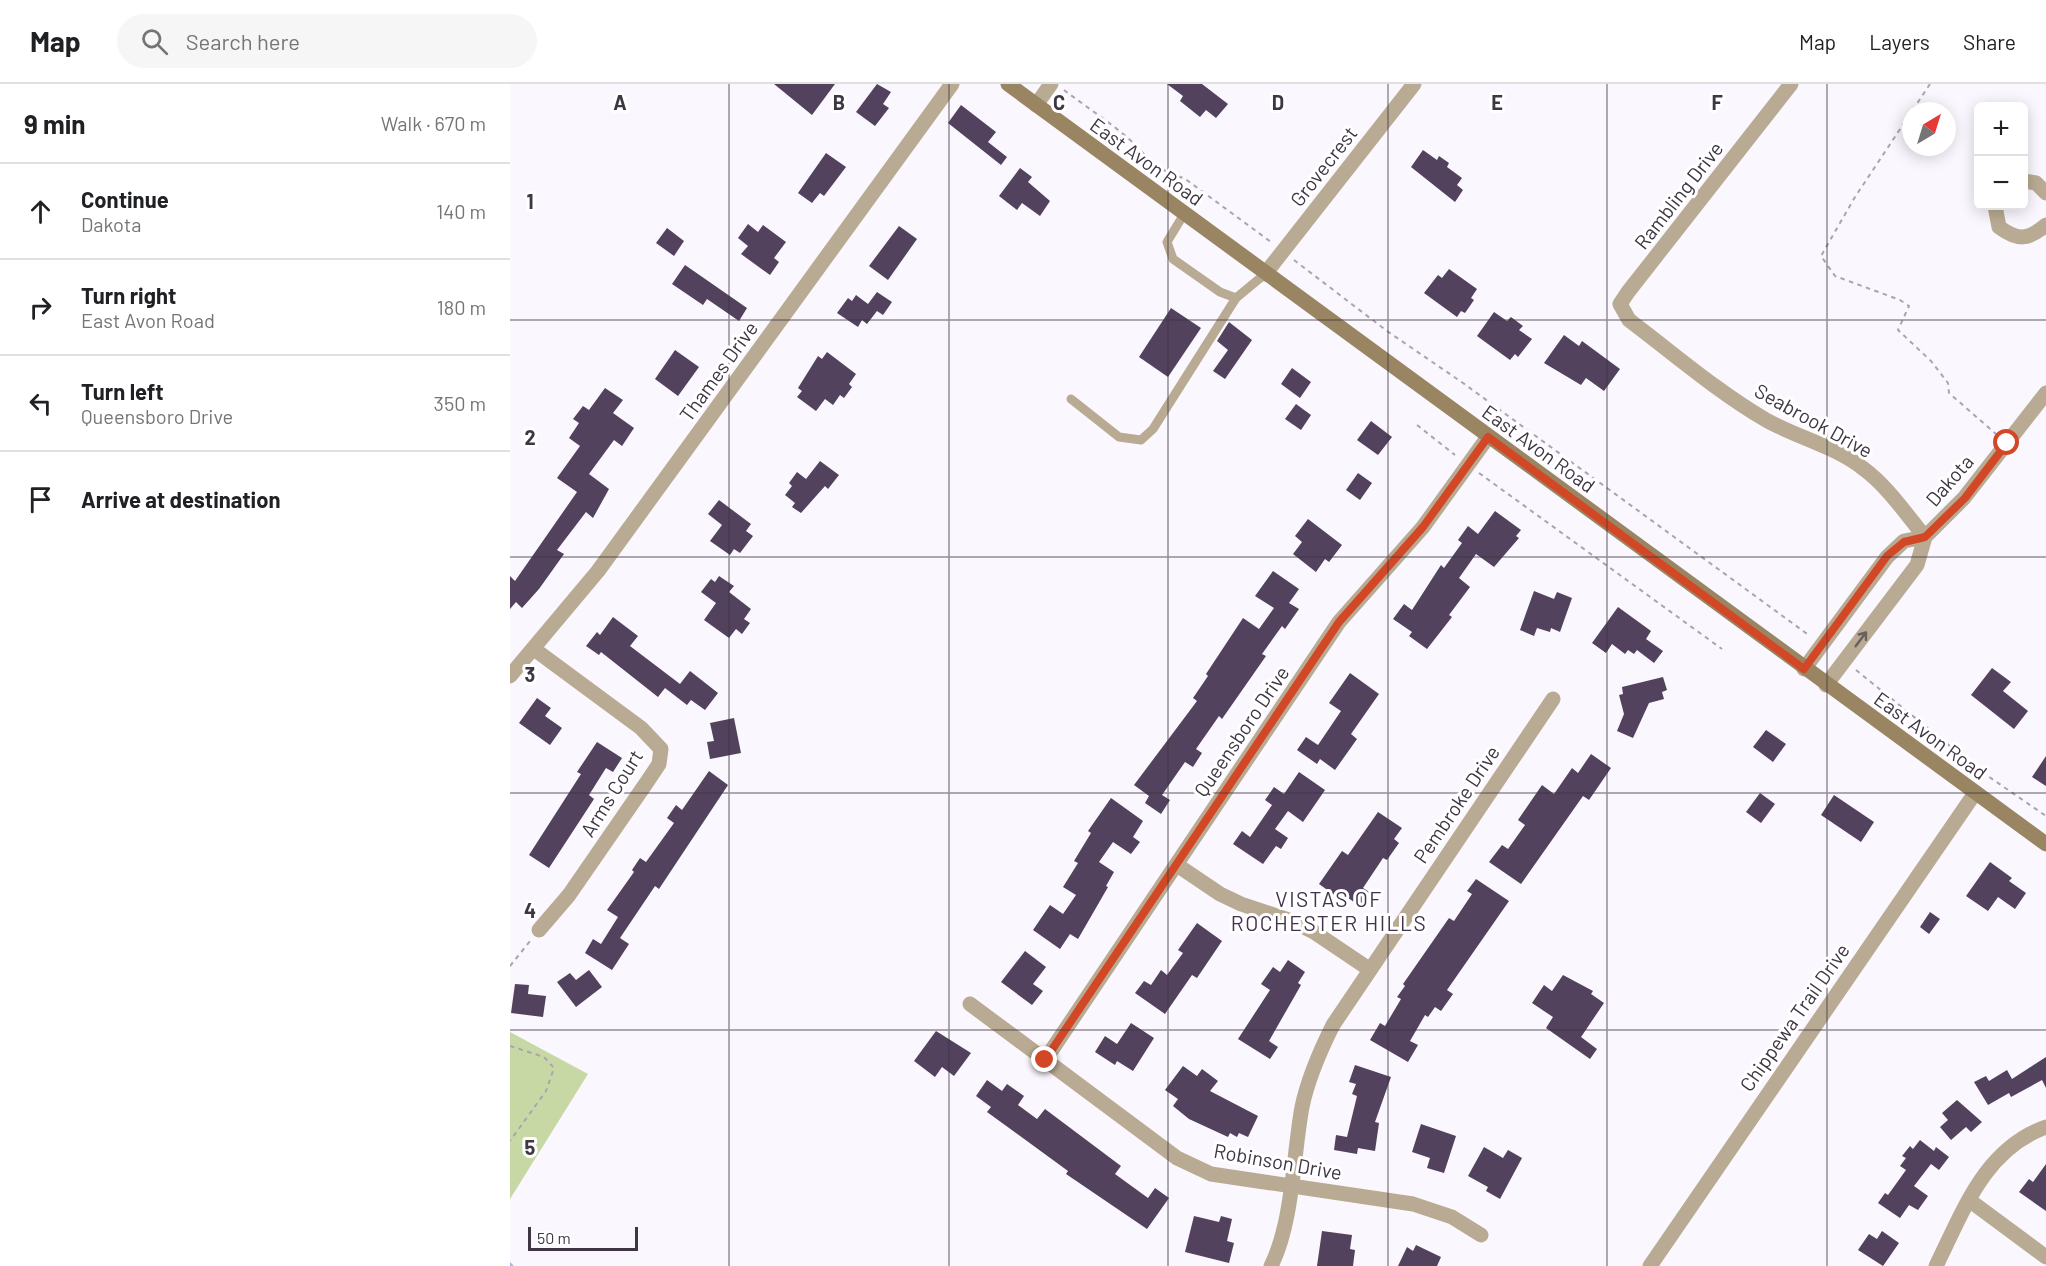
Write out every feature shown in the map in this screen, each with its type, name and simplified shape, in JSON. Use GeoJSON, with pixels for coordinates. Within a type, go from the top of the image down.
{"type":"FeatureCollection","features":[{"type":"Feature","properties":{"kind":"main road","name":"East Avon Road"},"geometry":{"type":"LineString","coordinates":[[1008,84],[2046,844]]}},
{"type":"Feature","properties":{"kind":"street","name":"Thames Drive"},"geometry":{"type":"LineString","coordinates":[[510,676],[605,561],[952,84]]}},
{"type":"Feature","properties":{"kind":"street","name":"Grovecrest"},"geometry":{"type":"LineString","coordinates":[[1265,274],[1414,84]]}},
{"type":"Feature","properties":{"kind":"street","name":"Rambling Drive"},"geometry":{"type":"LineString","coordinates":[[1620,304],[1791,84]]}},
{"type":"Feature","properties":{"kind":"street"},"geometry":{"type":"LineString","coordinates":[[1036,105],[1057,87]]}},
{"type":"Feature","properties":{"kind":"street"},"geometry":{"type":"LineString","coordinates":[[2028,182],[2036,183],[2046,193]]}},
{"type":"Feature","properties":{"kind":"street"},"geometry":{"type":"LineString","coordinates":[[1996,210],[1999,227],[2011,236],[2022,239],[2034,236],[2046,225]]}},
{"type":"Feature","properties":{"kind":"street","name":"Seabrook Drive"},"geometry":{"type":"LineString","coordinates":[[1620,304],[1629,320],[1742,405],[1767,421],[1837,452],[1864,469],[1886,488],[1925,537]]}},
{"type":"Feature","properties":{"kind":"street","name":"Dakota"},"geometry":{"type":"LineString","coordinates":[[1826,685],[1917,565],[1925,537],[1965,498],[2046,393]]}},
{"type":"Feature","properties":{"kind":"street","name":"Queensboro Drive"},"geometry":{"type":"LineString","coordinates":[[1045,1060],[1339,622],[1423,527],[1488,437]]}},
{"type":"Feature","properties":{"kind":"street","name":"Dakota"},"geometry":{"type":"LineString","coordinates":[[1804,669],[1887,556],[1904,542],[1925,537]]}},
{"type":"Feature","properties":{"kind":"street","name":"Arms Court"},"geometry":{"type":"LineString","coordinates":[[534,649],[641,728],[661,749],[659,764],[647,782],[569,896],[539,930]]}},
{"type":"Feature","properties":{"kind":"street","name":"Pembroke Drive"},"geometry":{"type":"LineString","coordinates":[[1271,1266],[1291,1186],[1302,1105],[1318,1056],[1333,1025],[1553,699]]}},
{"type":"Feature","properties":{"kind":"street","name":"Chippewa Trail Drive"},"geometry":{"type":"LineString","coordinates":[[1650,1266],[1975,793]]}},
{"type":"Feature","properties":{"kind":"street"},"geometry":{"type":"LineString","coordinates":[[1177,865],[1220,894],[1241,904],[1275,914],[1314,932],[1369,969]]}},
{"type":"Feature","properties":{"kind":"street","name":"Robinson Drive"},"geometry":{"type":"LineString","coordinates":[[970,1004],[1177,1158],[1211,1174],[1413,1204],[1452,1217],[1481,1235]]}},
{"type":"Feature","properties":{"kind":"street"},"geometry":{"type":"LineString","coordinates":[[1936,1266],[1983,1175],[2004,1150],[2046,1127]]}},
{"type":"Feature","properties":{"kind":"street"},"geometry":{"type":"LineString","coordinates":[[1969,1200],[2046,1257]]}},
{"type":"Feature","properties":{"kind":"lane"},"geometry":{"type":"LineString","coordinates":[[1184,214],[1167,242],[1173,259],[1220,292],[1236,298]]}},
{"type":"Feature","properties":{"kind":"lane"},"geometry":{"type":"LineString","coordinates":[[1071,399],[1119,437],[1141,440],[1153,429],[1236,298],[1265,274]]}},
{"type":"Feature","properties":{"kind":"path"},"geometry":{"type":"LineString","coordinates":[[1930,84],[1855,197],[1821,256],[1835,276],[1900,300],[1908,306],[1898,330],[1931,361],[1948,383],[1949,393],[2007,443]]}},
{"type":"Feature","properties":{"kind":"path"},"geometry":{"type":"LineString","coordinates":[[1057,87],[1127,138],[1153,163],[1170,175],[1184,178],[1365,311],[1387,331],[1463,382],[1822,645]]}},
{"type":"Feature","properties":{"kind":"path"},"geometry":{"type":"LineString","coordinates":[[1418,425],[1468,465],[1722,649]]}},
{"type":"Feature","properties":{"kind":"path"},"geometry":{"type":"LineString","coordinates":[[1845,661],[1884,690],[1982,772],[2046,816]]}},
{"type":"Feature","properties":{"kind":"path"},"geometry":{"type":"LineString","coordinates":[[510,966],[539,930]]}},
{"type":"Feature","properties":{"kind":"path"},"geometry":{"type":"LineString","coordinates":[[510,1046],[544,1057],[554,1068],[546,1091],[510,1141]]}},
{"type":"Feature","properties":{"kind":"green space"},"geometry":{"type":"Polygon","coordinates":[[[510,1032],[588,1074],[510,1199],[510,1032]]]}},
{"type":"Feature","properties":{"kind":"building"},"geometry":{"type":"Polygon","coordinates":[[[774,84],[835,84],[812,115],[774,84]]]}},
{"type":"Feature","properties":{"kind":"building"},"geometry":{"type":"Polygon","coordinates":[[[877,84],[891,92],[883,104],[889,108],[875,126],[856,112],[877,84]]]}},
{"type":"Feature","properties":{"kind":"building"},"geometry":{"type":"Polygon","coordinates":[[[1167,84],[1202,84],[1228,104],[1216,118],[1206,110],[1200,117],[1180,101],[1183,96],[1167,84]]]}},
{"type":"Feature","properties":{"kind":"building"},"geometry":{"type":"Polygon","coordinates":[[[961,105],[996,132],[988,142],[1007,157],[1001,165],[948,123],[961,105]]]}},
{"type":"Feature","properties":{"kind":"building"},"geometry":{"type":"Polygon","coordinates":[[[1423,150],[1437,160],[1439,156],[1449,163],[1447,167],[1462,178],[1457,185],[1463,190],[1455,202],[1411,167],[1423,150]]]}},
{"type":"Feature","properties":{"kind":"building"},"geometry":{"type":"Polygon","coordinates":[[[826,153],[846,167],[824,196],[820,193],[812,203],[798,193],[826,153]]]}},
{"type":"Feature","properties":{"kind":"building"},"geometry":{"type":"Polygon","coordinates":[[[1020,168],[1032,177],[1028,182],[1050,201],[1040,216],[1022,203],[1017,210],[999,196],[1020,168]]]}},
{"type":"Feature","properties":{"kind":"building"},"geometry":{"type":"Polygon","coordinates":[[[748,224],[758,232],[763,225],[786,242],[774,258],[779,262],[770,275],[741,254],[748,246],[738,238],[748,224]]]}},
{"type":"Feature","properties":{"kind":"building"},"geometry":{"type":"Polygon","coordinates":[[[899,226],[917,239],[888,280],[869,266],[899,226]]]}},
{"type":"Feature","properties":{"kind":"building"},"geometry":{"type":"Polygon","coordinates":[[[667,228],[684,241],[674,256],[656,243],[667,228]]]}},
{"type":"Feature","properties":{"kind":"building"},"geometry":{"type":"Polygon","coordinates":[[[685,265],[747,308],[739,321],[707,299],[703,305],[672,284],[685,265]]]}},
{"type":"Feature","properties":{"kind":"building"},"geometry":{"type":"Polygon","coordinates":[[[1449,269],[1477,289],[1471,298],[1474,300],[1465,313],[1461,311],[1457,317],[1424,293],[1438,275],[1442,278],[1449,269]]]}},
{"type":"Feature","properties":{"kind":"building"},"geometry":{"type":"Polygon","coordinates":[[[877,292],[892,302],[883,315],[877,311],[867,324],[862,320],[858,327],[837,313],[848,298],[852,301],[856,295],[868,304],[877,292]]]}},
{"type":"Feature","properties":{"kind":"building"},"geometry":{"type":"Polygon","coordinates":[[[1171,308],[1201,328],[1168,377],[1139,357],[1171,308]]]}},
{"type":"Feature","properties":{"kind":"building"},"geometry":{"type":"Polygon","coordinates":[[[1494,312],[1507,321],[1511,317],[1523,326],[1519,330],[1532,339],[1518,357],[1515,354],[1510,360],[1477,336],[1494,312]]]}},
{"type":"Feature","properties":{"kind":"building"},"geometry":{"type":"Polygon","coordinates":[[[1229,322],[1252,340],[1225,379],[1213,371],[1228,350],[1217,341],[1229,322]]]}},
{"type":"Feature","properties":{"kind":"building"},"geometry":{"type":"Polygon","coordinates":[[[1564,335],[1579,346],[1582,341],[1620,369],[1604,391],[1586,378],[1581,385],[1544,363],[1564,335]]]}},
{"type":"Feature","properties":{"kind":"building"},"geometry":{"type":"Polygon","coordinates":[[[675,350],[699,367],[678,396],[655,379],[675,350]]]}},
{"type":"Feature","properties":{"kind":"building"},"geometry":{"type":"Polygon","coordinates":[[[827,352],[856,374],[849,384],[852,387],[844,398],[840,395],[833,405],[825,399],[816,411],[797,397],[802,391],[798,388],[818,356],[822,359],[827,352]]]}},
{"type":"Feature","properties":{"kind":"building"},"geometry":{"type":"Polygon","coordinates":[[[1292,368],[1311,382],[1300,398],[1281,384],[1292,368]]]}},
{"type":"Feature","properties":{"kind":"building"},"geometry":{"type":"Polygon","coordinates":[[[605,388],[623,400],[613,413],[634,428],[622,446],[614,440],[589,474],[609,489],[593,518],[586,512],[557,550],[564,554],[539,589],[522,608],[516,602],[510,609],[510,576],[515,581],[577,492],[557,478],[580,446],[569,438],[579,423],[573,419],[583,406],[589,410],[605,388]]]}},
{"type":"Feature","properties":{"kind":"building"},"geometry":{"type":"Polygon","coordinates":[[[1296,404],[1311,415],[1301,430],[1285,419],[1296,404]]]}},
{"type":"Feature","properties":{"kind":"building"},"geometry":{"type":"Polygon","coordinates":[[[1371,421],[1392,437],[1378,455],[1357,440],[1371,421]]]}},
{"type":"Feature","properties":{"kind":"building"},"geometry":{"type":"Polygon","coordinates":[[[820,461],[839,475],[828,489],[825,486],[801,513],[792,507],[795,503],[785,495],[792,486],[789,483],[797,472],[806,479],[820,461]]]}},
{"type":"Feature","properties":{"kind":"building"},"geometry":{"type":"Polygon","coordinates":[[[1358,473],[1372,483],[1360,500],[1346,490],[1358,473]]]}},
{"type":"Feature","properties":{"kind":"building"},"geometry":{"type":"Polygon","coordinates":[[[719,500],[751,524],[746,531],[753,536],[740,553],[734,549],[730,555],[710,541],[722,525],[708,514],[719,500]]]}},
{"type":"Feature","properties":{"kind":"building"},"geometry":{"type":"Polygon","coordinates":[[[1495,511],[1521,530],[1516,536],[1519,538],[1494,567],[1476,554],[1459,578],[1470,587],[1449,615],[1452,617],[1427,649],[1409,636],[1412,632],[1393,619],[1404,604],[1412,610],[1441,565],[1444,568],[1462,543],[1458,540],[1468,526],[1478,534],[1495,511]]]}},
{"type":"Feature","properties":{"kind":"building"},"geometry":{"type":"Polygon","coordinates":[[[1308,519],[1342,545],[1329,562],[1325,559],[1316,572],[1293,554],[1302,542],[1295,536],[1308,519]]]}},
{"type":"Feature","properties":{"kind":"building"},"geometry":{"type":"Polygon","coordinates":[[[1273,571],[1299,589],[1289,603],[1299,609],[1285,629],[1282,626],[1262,654],[1266,656],[1222,719],[1219,716],[1196,749],[1202,753],[1193,767],[1185,762],[1162,795],[1170,800],[1161,814],[1145,803],[1149,796],[1134,785],[1197,701],[1193,698],[1208,676],[1206,674],[1243,618],[1259,629],[1274,608],[1255,596],[1273,571]]]}},
{"type":"Feature","properties":{"kind":"building"},"geometry":{"type":"Polygon","coordinates":[[[719,576],[734,586],[729,592],[751,609],[744,619],[750,623],[742,634],[736,629],[729,638],[704,620],[716,603],[701,592],[711,579],[715,582],[719,576]]]}},
{"type":"Feature","properties":{"kind":"building"},"geometry":{"type":"Polygon","coordinates":[[[1534,591],[1554,599],[1557,592],[1572,598],[1560,632],[1551,628],[1550,632],[1537,628],[1534,636],[1520,630],[1534,591]]]}},
{"type":"Feature","properties":{"kind":"building"},"geometry":{"type":"Polygon","coordinates":[[[1618,607],[1651,631],[1646,639],[1663,651],[1654,663],[1637,650],[1634,654],[1628,650],[1625,654],[1612,644],[1606,653],[1592,643],[1618,607]]]}},
{"type":"Feature","properties":{"kind":"building"},"geometry":{"type":"Polygon","coordinates":[[[613,617],[638,636],[630,646],[680,684],[690,671],[718,693],[705,710],[691,700],[687,705],[665,688],[658,697],[601,652],[599,655],[586,646],[597,632],[600,635],[613,617]]]}},
{"type":"Feature","properties":{"kind":"building"},"geometry":{"type":"Polygon","coordinates":[[[1992,668],[2011,682],[2003,691],[2028,711],[2014,729],[1971,695],[1992,668]]]}},
{"type":"Feature","properties":{"kind":"building"},"geometry":{"type":"Polygon","coordinates":[[[1350,673],[1379,694],[1351,734],[1357,739],[1335,770],[1320,759],[1317,764],[1297,750],[1306,737],[1318,745],[1341,711],[1329,703],[1350,673]]]}},
{"type":"Feature","properties":{"kind":"building"},"geometry":{"type":"Polygon","coordinates":[[[1663,677],[1667,690],[1662,692],[1664,699],[1649,703],[1633,738],[1617,731],[1624,714],[1619,695],[1623,694],[1622,687],[1663,677]]]}},
{"type":"Feature","properties":{"kind":"building"},"geometry":{"type":"Polygon","coordinates":[[[537,698],[551,708],[545,716],[562,728],[550,745],[519,723],[537,698]]]}},
{"type":"Feature","properties":{"kind":"building"},"geometry":{"type":"Polygon","coordinates":[[[734,718],[741,753],[710,759],[707,742],[714,741],[710,723],[734,718]]]}},
{"type":"Feature","properties":{"kind":"building"},"geometry":{"type":"Polygon","coordinates":[[[1766,730],[1786,744],[1773,762],[1753,747],[1766,730]]]}},
{"type":"Feature","properties":{"kind":"building"},"geometry":{"type":"Polygon","coordinates":[[[597,742],[622,758],[613,772],[606,768],[589,795],[594,799],[549,868],[529,855],[581,774],[577,772],[597,742]]]}},
{"type":"Feature","properties":{"kind":"building"},"geometry":{"type":"Polygon","coordinates":[[[1591,754],[1611,768],[1589,800],[1583,796],[1521,884],[1489,862],[1502,845],[1508,849],[1525,825],[1518,820],[1542,785],[1554,794],[1572,768],[1578,773],[1591,754]]]}},
{"type":"Feature","properties":{"kind":"building"},"geometry":{"type":"Polygon","coordinates":[[[2046,756],[2046,786],[2032,777],[2046,756]]]}},
{"type":"Feature","properties":{"kind":"building"},"geometry":{"type":"Polygon","coordinates":[[[709,771],[728,785],[659,889],[655,886],[620,938],[629,944],[612,970],[585,953],[593,939],[601,944],[618,917],[607,910],[634,872],[632,870],[640,858],[646,862],[674,823],[667,818],[676,805],[682,810],[709,771]]]}},
{"type":"Feature","properties":{"kind":"building"},"geometry":{"type":"Polygon","coordinates":[[[1299,772],[1325,790],[1303,822],[1288,811],[1275,829],[1288,838],[1281,849],[1276,846],[1263,864],[1233,844],[1242,831],[1250,837],[1272,805],[1265,800],[1274,787],[1284,794],[1299,772]]]}},
{"type":"Feature","properties":{"kind":"building"},"geometry":{"type":"Polygon","coordinates":[[[1760,793],[1775,804],[1761,823],[1746,812],[1760,793]]]}},
{"type":"Feature","properties":{"kind":"building"},"geometry":{"type":"Polygon","coordinates":[[[1834,795],[1874,822],[1861,842],[1821,815],[1834,795]]]}},
{"type":"Feature","properties":{"kind":"building"},"geometry":{"type":"Polygon","coordinates":[[[1111,798],[1143,821],[1133,837],[1140,842],[1131,854],[1113,842],[1099,862],[1114,872],[1106,886],[1108,887],[1078,939],[1070,934],[1060,949],[1033,930],[1050,905],[1063,914],[1076,895],[1063,887],[1078,863],[1074,861],[1091,833],[1088,831],[1111,798]]]}},
{"type":"Feature","properties":{"kind":"building"},"geometry":{"type":"Polygon","coordinates":[[[1378,812],[1402,828],[1394,839],[1399,843],[1387,860],[1383,858],[1363,888],[1371,893],[1361,907],[1344,895],[1340,899],[1319,884],[1342,851],[1348,855],[1378,812]]]}},
{"type":"Feature","properties":{"kind":"building"},"geometry":{"type":"Polygon","coordinates":[[[1990,862],[2012,878],[2009,881],[2026,893],[2015,909],[1998,897],[1988,911],[1966,896],[1990,862]]]}},
{"type":"Feature","properties":{"kind":"building"},"geometry":{"type":"Polygon","coordinates":[[[1476,879],[1509,901],[1447,990],[1453,994],[1441,1011],[1435,1007],[1428,1017],[1425,1015],[1410,1041],[1418,1045],[1408,1062],[1370,1040],[1380,1023],[1385,1026],[1401,999],[1397,997],[1405,986],[1403,984],[1449,918],[1454,921],[1472,894],[1467,891],[1476,879]]]}},
{"type":"Feature","properties":{"kind":"building"},"geometry":{"type":"Polygon","coordinates":[[[1930,912],[1940,919],[1929,934],[1920,927],[1930,912]]]}},
{"type":"Feature","properties":{"kind":"building"},"geometry":{"type":"Polygon","coordinates":[[[1197,923],[1222,941],[1197,978],[1192,975],[1165,1014],[1135,993],[1144,981],[1151,985],[1161,970],[1167,975],[1183,953],[1178,950],[1197,923]]]}},
{"type":"Feature","properties":{"kind":"building"},"geometry":{"type":"Polygon","coordinates":[[[1025,951],[1046,967],[1033,984],[1043,991],[1032,1005],[1001,982],[1025,951]]]}},
{"type":"Feature","properties":{"kind":"building"},"geometry":{"type":"Polygon","coordinates":[[[1288,960],[1305,972],[1298,983],[1301,985],[1269,1041],[1278,1047],[1270,1059],[1238,1039],[1270,990],[1261,984],[1273,967],[1280,972],[1288,960]]]}},
{"type":"Feature","properties":{"kind":"building"},"geometry":{"type":"Polygon","coordinates":[[[589,970],[602,987],[576,1007],[557,982],[570,973],[576,980],[589,970]]]}},
{"type":"Feature","properties":{"kind":"building"},"geometry":{"type":"Polygon","coordinates":[[[1563,975],[1593,991],[1591,994],[1604,1003],[1581,1037],[1597,1049],[1590,1059],[1546,1028],[1553,1017],[1532,1003],[1544,985],[1552,991],[1563,975]]]}},
{"type":"Feature","properties":{"kind":"building"},"geometry":{"type":"Polygon","coordinates":[[[515,984],[529,985],[528,994],[546,996],[543,1017],[511,1013],[515,984]]]}},
{"type":"Feature","properties":{"kind":"building"},"geometry":{"type":"Polygon","coordinates":[[[1131,1023],[1154,1038],[1133,1071],[1117,1061],[1115,1065],[1095,1052],[1105,1036],[1117,1044],[1131,1023]]]}},
{"type":"Feature","properties":{"kind":"building"},"geometry":{"type":"Polygon","coordinates":[[[936,1031],[971,1053],[954,1076],[942,1067],[935,1077],[914,1061],[936,1031]]]}},
{"type":"Feature","properties":{"kind":"building"},"geometry":{"type":"Polygon","coordinates":[[[2046,1057],[2046,1088],[2042,1080],[2011,1097],[2009,1093],[1988,1105],[1974,1082],[1986,1076],[1989,1081],[2007,1070],[2012,1079],[2046,1057]]]}},
{"type":"Feature","properties":{"kind":"building"},"geometry":{"type":"Polygon","coordinates":[[[1355,1065],[1391,1077],[1375,1122],[1379,1123],[1375,1151],[1358,1148],[1357,1154],[1334,1150],[1336,1135],[1347,1137],[1357,1096],[1352,1094],[1356,1084],[1349,1082],[1355,1065]]]}},
{"type":"Feature","properties":{"kind":"building"},"geometry":{"type":"Polygon","coordinates":[[[1183,1066],[1197,1076],[1202,1069],[1218,1081],[1210,1091],[1258,1116],[1248,1137],[1239,1133],[1237,1137],[1230,1133],[1228,1137],[1189,1119],[1173,1106],[1178,1099],[1165,1090],[1183,1066]]]}},
{"type":"Feature","properties":{"kind":"building"},"geometry":{"type":"Polygon","coordinates":[[[987,1080],[1002,1091],[1007,1084],[1024,1096],[1018,1105],[1037,1119],[1045,1109],[1121,1166],[1115,1174],[1148,1198],[1155,1188],[1169,1198],[1147,1229],[1066,1174],[1068,1171],[987,1112],[991,1107],[976,1096],[987,1080]]]}},
{"type":"Feature","properties":{"kind":"building"},"geometry":{"type":"Polygon","coordinates":[[[1957,1100],[1982,1122],[1971,1132],[1966,1127],[1951,1140],[1940,1127],[1948,1120],[1942,1113],[1957,1100]]]}},
{"type":"Feature","properties":{"kind":"building"},"geometry":{"type":"Polygon","coordinates":[[[1421,1124],[1456,1136],[1444,1173],[1427,1168],[1430,1158],[1412,1152],[1421,1124]]]}},
{"type":"Feature","properties":{"kind":"building"},"geometry":{"type":"Polygon","coordinates":[[[1920,1140],[1934,1151],[1936,1147],[1949,1157],[1939,1170],[1931,1164],[1914,1186],[1928,1196],[1918,1210],[1909,1205],[1900,1218],[1878,1203],[1885,1193],[1888,1195],[1906,1170],[1900,1166],[1906,1158],[1902,1156],[1910,1146],[1913,1149],[1920,1140]]]}},
{"type":"Feature","properties":{"kind":"building"},"geometry":{"type":"Polygon","coordinates":[[[1484,1147],[1503,1158],[1508,1150],[1522,1158],[1500,1199],[1486,1191],[1488,1187],[1468,1176],[1484,1147]]]}},
{"type":"Feature","properties":{"kind":"building"},"geometry":{"type":"Polygon","coordinates":[[[2046,1164],[2046,1211],[2019,1192],[2029,1179],[2033,1182],[2046,1164]]]}},
{"type":"Feature","properties":{"kind":"building"},"geometry":{"type":"Polygon","coordinates":[[[1194,1216],[1219,1222],[1221,1216],[1232,1219],[1227,1241],[1234,1243],[1229,1263],[1185,1252],[1194,1216]]]}},
{"type":"Feature","properties":{"kind":"building"},"geometry":{"type":"Polygon","coordinates":[[[1322,1231],[1352,1235],[1350,1249],[1355,1250],[1353,1266],[1317,1266],[1322,1231]]]}},
{"type":"Feature","properties":{"kind":"building"},"geometry":{"type":"Polygon","coordinates":[[[1882,1231],[1899,1243],[1883,1266],[1858,1250],[1869,1234],[1877,1239],[1882,1231]]]}},
{"type":"Feature","properties":{"kind":"building"},"geometry":{"type":"Polygon","coordinates":[[[1416,1245],[1441,1257],[1437,1266],[1398,1266],[1407,1247],[1413,1251],[1416,1245]]]}},
{"type":"Feature","properties":{"kind":"district","name":"VISTAS OF ROCHESTER HILLS"},"geometry":{"type":"Point","coordinates":[1329,910]}},
{"type":"Feature","properties":{"kind":"route"},"geometry":{"type":"LineString","coordinates":[[1045,1060],[1339,622],[1423,527],[1488,437],[1804,669],[1887,556],[1904,542],[1925,537],[1965,498],[2007,443]]}}]}
